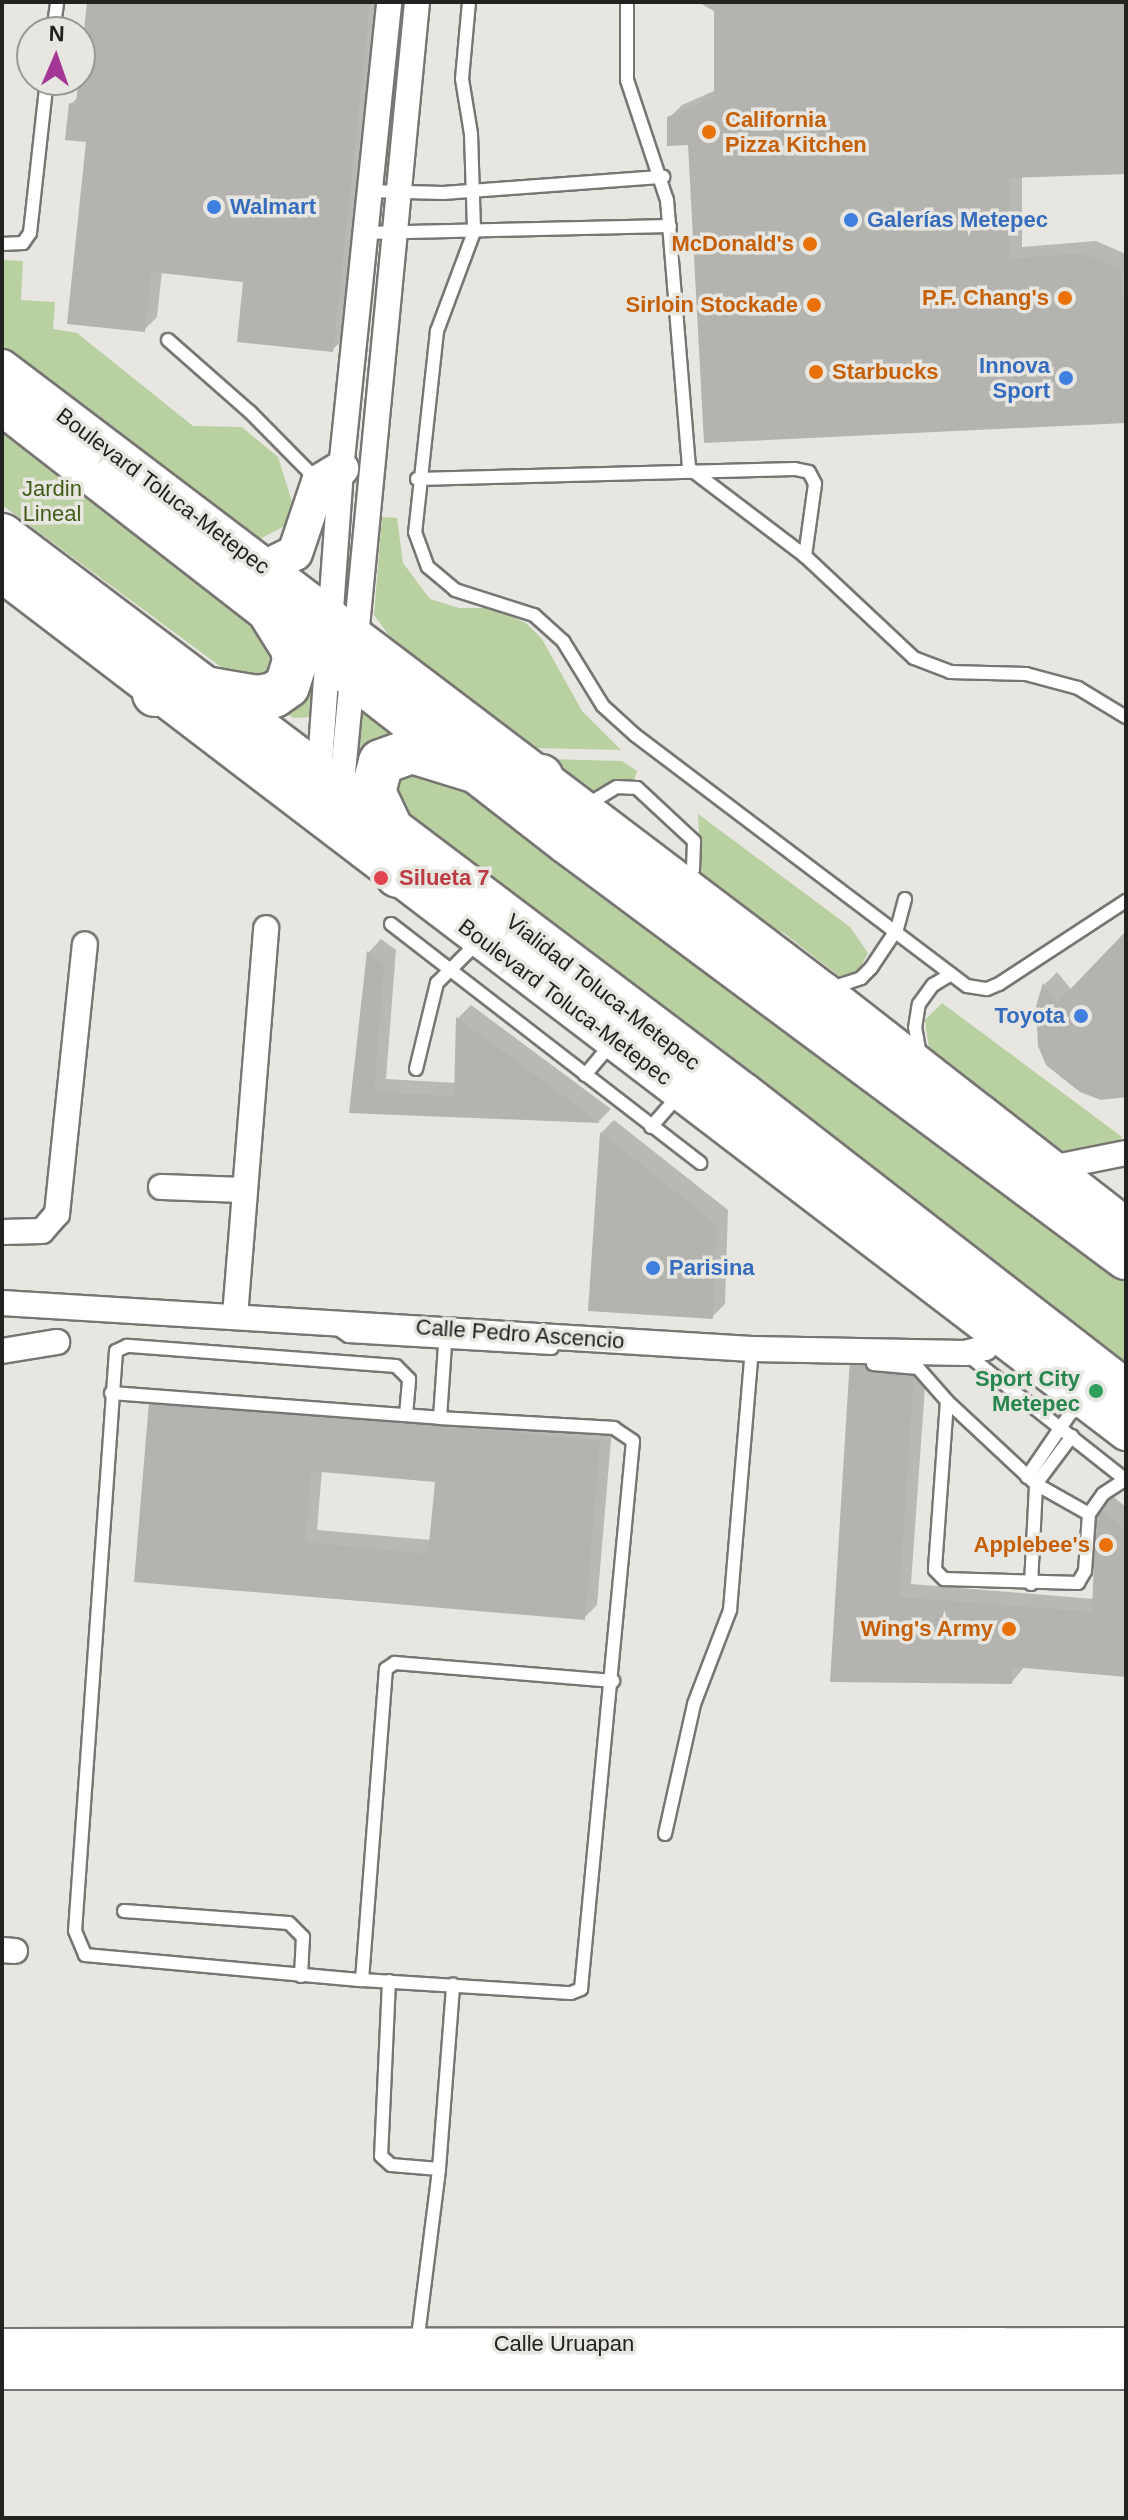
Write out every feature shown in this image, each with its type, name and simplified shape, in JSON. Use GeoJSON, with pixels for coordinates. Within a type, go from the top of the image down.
{"type":"FeatureCollection","features":[{"type":"Feature","properties":{"kind":"highway"},"geometry":{"type":"LineString","coordinates":[[2,402],[270,611],[339,645],[477,771],[541,777]]}},
{"type":"Feature","properties":{"kind":"highway","name":"Vialidad Toluca-Metepec"},"geometry":{"type":"LineString","coordinates":[[2,536],[60,600],[155,681],[199,688],[330,785],[392,832],[413,872],[681,1072],[1106,1398]]}},
{"type":"Feature","properties":{"kind":"highway"},"geometry":{"type":"LineString","coordinates":[[199,688],[257,698],[274,695],[287,686],[293,648],[270,611]]}},
{"type":"Feature","properties":{"kind":"highway"},"geometry":{"type":"LineString","coordinates":[[392,832],[373,792],[381,762],[412,751],[431,754],[477,771],[574,824],[710,944],[1126,1257]]}},
{"type":"Feature","properties":{"kind":"highway"},"geometry":{"type":"LineString","coordinates":[[431,754],[510,812],[574,824]]}},
{"type":"Feature","properties":{"kind":"highway"},"geometry":{"type":"LineString","coordinates":[[693,893],[710,944]]}},
{"type":"Feature","properties":{"kind":"main road","name":"Boulevard Toluca-Metepec"},"geometry":{"type":"LineString","coordinates":[[2,367],[264,568],[339,645],[541,777],[574,824],[693,893],[824,990],[922,1070],[1126,1225]]}},
{"type":"Feature","properties":{"kind":"main road"},"geometry":{"type":"LineString","coordinates":[[264,568],[295,553],[330,476]]}},
{"type":"Feature","properties":{"kind":"main road"},"geometry":{"type":"LineString","coordinates":[[2,575],[60,600]]}},
{"type":"Feature","properties":{"kind":"main road","name":"Boulevard Toluca-Metepec"},"geometry":{"type":"LineString","coordinates":[[155,681],[413,872],[482,939],[614,1041],[681,1072]]}},
{"type":"Feature","properties":{"kind":"main road"},"geometry":{"type":"LineString","coordinates":[[1106,1398],[1126,1433]]}},
{"type":"Feature","properties":{"kind":"main road","name":"Calle Uruapan"},"geometry":{"type":"LineString","coordinates":[[2,2346],[417,2344],[573,2358],[1126,2372]]}},
{"type":"Feature","properties":{"kind":"main road","name":"Calle Uruapan"},"geometry":{"type":"LineString","coordinates":[[2,2372],[1126,2345]]}},
{"type":"Feature","properties":{"kind":"street"},"geometry":{"type":"LineString","coordinates":[[339,645],[330,476],[369,191],[389,2]]}},
{"type":"Feature","properties":{"kind":"street"},"geometry":{"type":"LineString","coordinates":[[330,785],[339,645],[396,235],[417,2]]}},
{"type":"Feature","properties":{"kind":"street"},"geometry":{"type":"LineString","coordinates":[[235,1316],[266,928]]}},
{"type":"Feature","properties":{"kind":"street"},"geometry":{"type":"LineString","coordinates":[[2,1232],[42,1231],[57,1214],[85,944]]}},
{"type":"Feature","properties":{"kind":"street"},"geometry":{"type":"LineString","coordinates":[[1051,1168],[1126,1153]]}},
{"type":"Feature","properties":{"kind":"street"},"geometry":{"type":"LineString","coordinates":[[161,1187],[244,1190]]}},
{"type":"Feature","properties":{"kind":"street","name":"Calle Pedro Ascencio"},"geometry":{"type":"LineString","coordinates":[[2,1303],[338,1323],[445,1337],[595,1338],[752,1349],[965,1353],[1010,1325]]}},
{"type":"Feature","properties":{"kind":"street"},"geometry":{"type":"LineString","coordinates":[[2,1351],[57,1342]]}},
{"type":"Feature","properties":{"kind":"lane"},"geometry":{"type":"LineString","coordinates":[[469,2],[462,79],[475,190],[474,232],[437,331],[417,479],[415,532],[421,555],[441,580],[455,590],[534,615],[563,641],[603,706],[635,735],[897,929],[967,986],[987,989],[1126,901]]}},
{"type":"Feature","properties":{"kind":"lane"},"geometry":{"type":"LineString","coordinates":[[627,2],[627,80],[663,177],[670,226],[689,468],[805,556],[914,658],[950,672],[1026,674],[1065,685],[1126,717]]}},
{"type":"Feature","properties":{"kind":"lane"},"geometry":{"type":"LineString","coordinates":[[2,244],[23,243],[30,233],[45,96]]}},
{"type":"Feature","properties":{"kind":"lane"},"geometry":{"type":"LineString","coordinates":[[369,191],[475,190],[663,177]]}},
{"type":"Feature","properties":{"kind":"lane"},"geometry":{"type":"LineString","coordinates":[[363,233],[396,235],[670,226]]}},
{"type":"Feature","properties":{"kind":"lane"},"geometry":{"type":"LineString","coordinates":[[168,340],[250,412],[330,476]]}},
{"type":"Feature","properties":{"kind":"lane"},"geometry":{"type":"LineString","coordinates":[[417,479],[689,468],[809,472],[815,484],[805,556]]}},
{"type":"Feature","properties":{"kind":"lane"},"geometry":{"type":"LineString","coordinates":[[574,824],[617,787],[637,788],[694,841],[693,893]]}},
{"type":"Feature","properties":{"kind":"lane"},"geometry":{"type":"LineString","coordinates":[[824,990],[861,978],[897,929],[905,899]]}},
{"type":"Feature","properties":{"kind":"lane"},"geometry":{"type":"LineString","coordinates":[[391,924],[700,1163]]}},
{"type":"Feature","properties":{"kind":"lane"},"geometry":{"type":"LineString","coordinates":[[416,1069],[432,995],[448,971],[482,939]]}},
{"type":"Feature","properties":{"kind":"lane"},"geometry":{"type":"LineString","coordinates":[[922,1070],[915,1028],[919,1004],[933,985],[951,974]]}},
{"type":"Feature","properties":{"kind":"lane"},"geometry":{"type":"LineString","coordinates":[[585,1075],[614,1041]]}},
{"type":"Feature","properties":{"kind":"lane"},"geometry":{"type":"LineString","coordinates":[[651,1127],[681,1072]]}},
{"type":"Feature","properties":{"kind":"lane"},"geometry":{"type":"LineString","coordinates":[[440,1418],[445,1337]]}},
{"type":"Feature","properties":{"kind":"lane"},"geometry":{"type":"LineString","coordinates":[[111,1393],[440,1418],[614,1428],[633,1441],[613,1681],[581,1989],[571,1993],[97,1959],[78,1947],[113,1357],[127,1346],[396,1366],[409,1379],[406,1415]]}},
{"type":"Feature","properties":{"kind":"lane"},"geometry":{"type":"LineString","coordinates":[[665,1834],[694,1704],[730,1610],[752,1349]]}},
{"type":"Feature","properties":{"kind":"lane"},"geometry":{"type":"LineString","coordinates":[[947,1401],[936,1574],[944,1579],[1031,1584],[1078,1583],[1085,1571],[1089,1514],[1103,1494],[1126,1479],[965,1353]]}},
{"type":"Feature","properties":{"kind":"lane"},"geometry":{"type":"LineString","coordinates":[[873,1364],[918,1368],[947,1401],[1032,1480],[1089,1514]]}},
{"type":"Feature","properties":{"kind":"lane"},"geometry":{"type":"LineString","coordinates":[[1031,1584],[1032,1480],[1067,1432],[1106,1398]]}},
{"type":"Feature","properties":{"kind":"lane"},"geometry":{"type":"LineString","coordinates":[[362,1980],[384,1675],[395,1663],[613,1681]]}},
{"type":"Feature","properties":{"kind":"lane"},"geometry":{"type":"LineString","coordinates":[[124,1911],[289,1923],[303,1937],[301,1976]]}},
{"type":"Feature","properties":{"kind":"lane"},"geometry":{"type":"LineString","coordinates":[[389,1981],[381,2156],[391,2165],[439,2169]]}},
{"type":"Feature","properties":{"kind":"lane"},"geometry":{"type":"LineString","coordinates":[[417,2344],[439,2169],[453,1985]]}},
{"type":"Feature","properties":{"kind":"green space"},"geometry":{"type":"Polygon","coordinates":[[[2,260],[23,261],[21,300],[55,302],[53,329],[77,333],[193,426],[242,427],[278,457],[295,511],[290,523],[258,540],[2,357],[2,260]]]}},
{"type":"Feature","properties":{"kind":"green space","name":"Jardin Lineal"},"geometry":{"type":"Polygon","coordinates":[[[2,421],[275,641],[285,673],[244,684],[2,505],[2,421]]]}},
{"type":"Feature","properties":{"kind":"green space"},"geometry":{"type":"Polygon","coordinates":[[[382,517],[397,518],[403,563],[430,599],[459,608],[491,608],[526,623],[542,639],[582,711],[621,750],[536,748],[396,645],[374,615],[382,517]]]}},
{"type":"Feature","properties":{"kind":"green space"},"geometry":{"type":"Polygon","coordinates":[[[316,658],[311,717],[293,718],[275,703],[316,658]]]}},
{"type":"Feature","properties":{"kind":"green space"},"geometry":{"type":"Polygon","coordinates":[[[361,700],[419,738],[364,779],[356,768],[361,700]]]}},
{"type":"Feature","properties":{"kind":"green space"},"geometry":{"type":"Polygon","coordinates":[[[546,759],[622,761],[637,771],[630,793],[620,787],[583,798],[585,787],[546,759]]]}},
{"type":"Feature","properties":{"kind":"green space"},"geometry":{"type":"Polygon","coordinates":[[[395,766],[454,777],[793,1023],[1126,1283],[1126,1367],[407,828],[385,779],[395,766]]]}},
{"type":"Feature","properties":{"kind":"green space"},"geometry":{"type":"Polygon","coordinates":[[[698,814],[850,927],[868,953],[857,973],[843,979],[785,934],[723,900],[701,880],[698,814]]]}},
{"type":"Feature","properties":{"kind":"green space"},"geometry":{"type":"Polygon","coordinates":[[[942,1003],[1122,1137],[1111,1149],[1066,1159],[929,1049],[925,1020],[942,1003]]]}},
{"type":"Feature","properties":{"kind":"building","name":"Walmart"},"geometry":{"type":"Polygon","coordinates":[[[87,2],[370,2],[333,352],[237,342],[243,282],[151,272],[145,332],[67,324],[86,142],[65,140],[69,103],[76,104],[77,96],[96,96],[96,16],[85,16],[87,2]]]}},
{"type":"Feature","properties":{"kind":"building","name":"Galerías Metepec"},"geometry":{"type":"Polygon","coordinates":[[[698,2],[1126,2],[1126,174],[1009,178],[1010,259],[1082,253],[1121,270],[1126,423],[704,443],[688,145],[667,146],[667,117],[714,97],[714,11],[698,2]]]}},
{"type":"Feature","properties":{"kind":"building","name":"Toyota"},"geometry":{"type":"Polygon","coordinates":[[[1126,931],[1126,1097],[1101,1100],[1080,1092],[1046,1065],[1038,1046],[1036,1006],[1043,983],[1058,1002],[1126,931]]]}},
{"type":"Feature","properties":{"kind":"building"},"geometry":{"type":"Polygon","coordinates":[[[367,951],[384,964],[374,1092],[454,1096],[456,1017],[600,1123],[349,1113],[367,951]]]}},
{"type":"Feature","properties":{"kind":"building","name":"Parisina"},"geometry":{"type":"Polygon","coordinates":[[[600,1132],[716,1224],[713,1319],[588,1311],[600,1132]]]}},
{"type":"Feature","properties":{"kind":"building"},"geometry":{"type":"Polygon","coordinates":[[[850,1358],[914,1371],[899,1597],[1092,1612],[1096,1507],[1126,1529],[1126,1677],[1012,1667],[1012,1684],[830,1682],[850,1358]]]}},
{"type":"Feature","properties":{"kind":"building"},"geometry":{"type":"Polygon","coordinates":[[[149,1402],[600,1440],[585,1620],[134,1582],[149,1402]],[[311,1471],[305,1542],[428,1554],[435,1482],[311,1471]]]}},
{"type":"Feature","properties":{"kind":"place","name":"California Pizza Kitchen"},"geometry":{"type":"Point","coordinates":[709,132]}},
{"type":"Feature","properties":{"kind":"place","name":"Walmart"},"geometry":{"type":"Point","coordinates":[214,207]}},
{"type":"Feature","properties":{"kind":"place","name":"Galerías Metepec"},"geometry":{"type":"Point","coordinates":[851,220]}},
{"type":"Feature","properties":{"kind":"place","name":"McDonald's"},"geometry":{"type":"Point","coordinates":[810,244]}},
{"type":"Feature","properties":{"kind":"place","name":"P.F. Chang's"},"geometry":{"type":"Point","coordinates":[1065,298]}},
{"type":"Feature","properties":{"kind":"place","name":"Sirloin Stockade"},"geometry":{"type":"Point","coordinates":[814,305]}},
{"type":"Feature","properties":{"kind":"place","name":"Starbucks"},"geometry":{"type":"Point","coordinates":[816,372]}},
{"type":"Feature","properties":{"kind":"place","name":"Innova Sport"},"geometry":{"type":"Point","coordinates":[1066,378]}},
{"type":"Feature","properties":{"kind":"place","name":"Silueta 7"},"geometry":{"type":"Point","coordinates":[381,878]}},
{"type":"Feature","properties":{"kind":"place","name":"Toyota"},"geometry":{"type":"Point","coordinates":[1081,1016]}},
{"type":"Feature","properties":{"kind":"place","name":"Parisina"},"geometry":{"type":"Point","coordinates":[653,1268]}},
{"type":"Feature","properties":{"kind":"place","name":"Sport City Metepec"},"geometry":{"type":"Point","coordinates":[1096,1391]}},
{"type":"Feature","properties":{"kind":"place","name":"Applebee's"},"geometry":{"type":"Point","coordinates":[1106,1545]}},
{"type":"Feature","properties":{"kind":"place","name":"Wing's Army"},"geometry":{"type":"Point","coordinates":[1009,1629]}}]}
